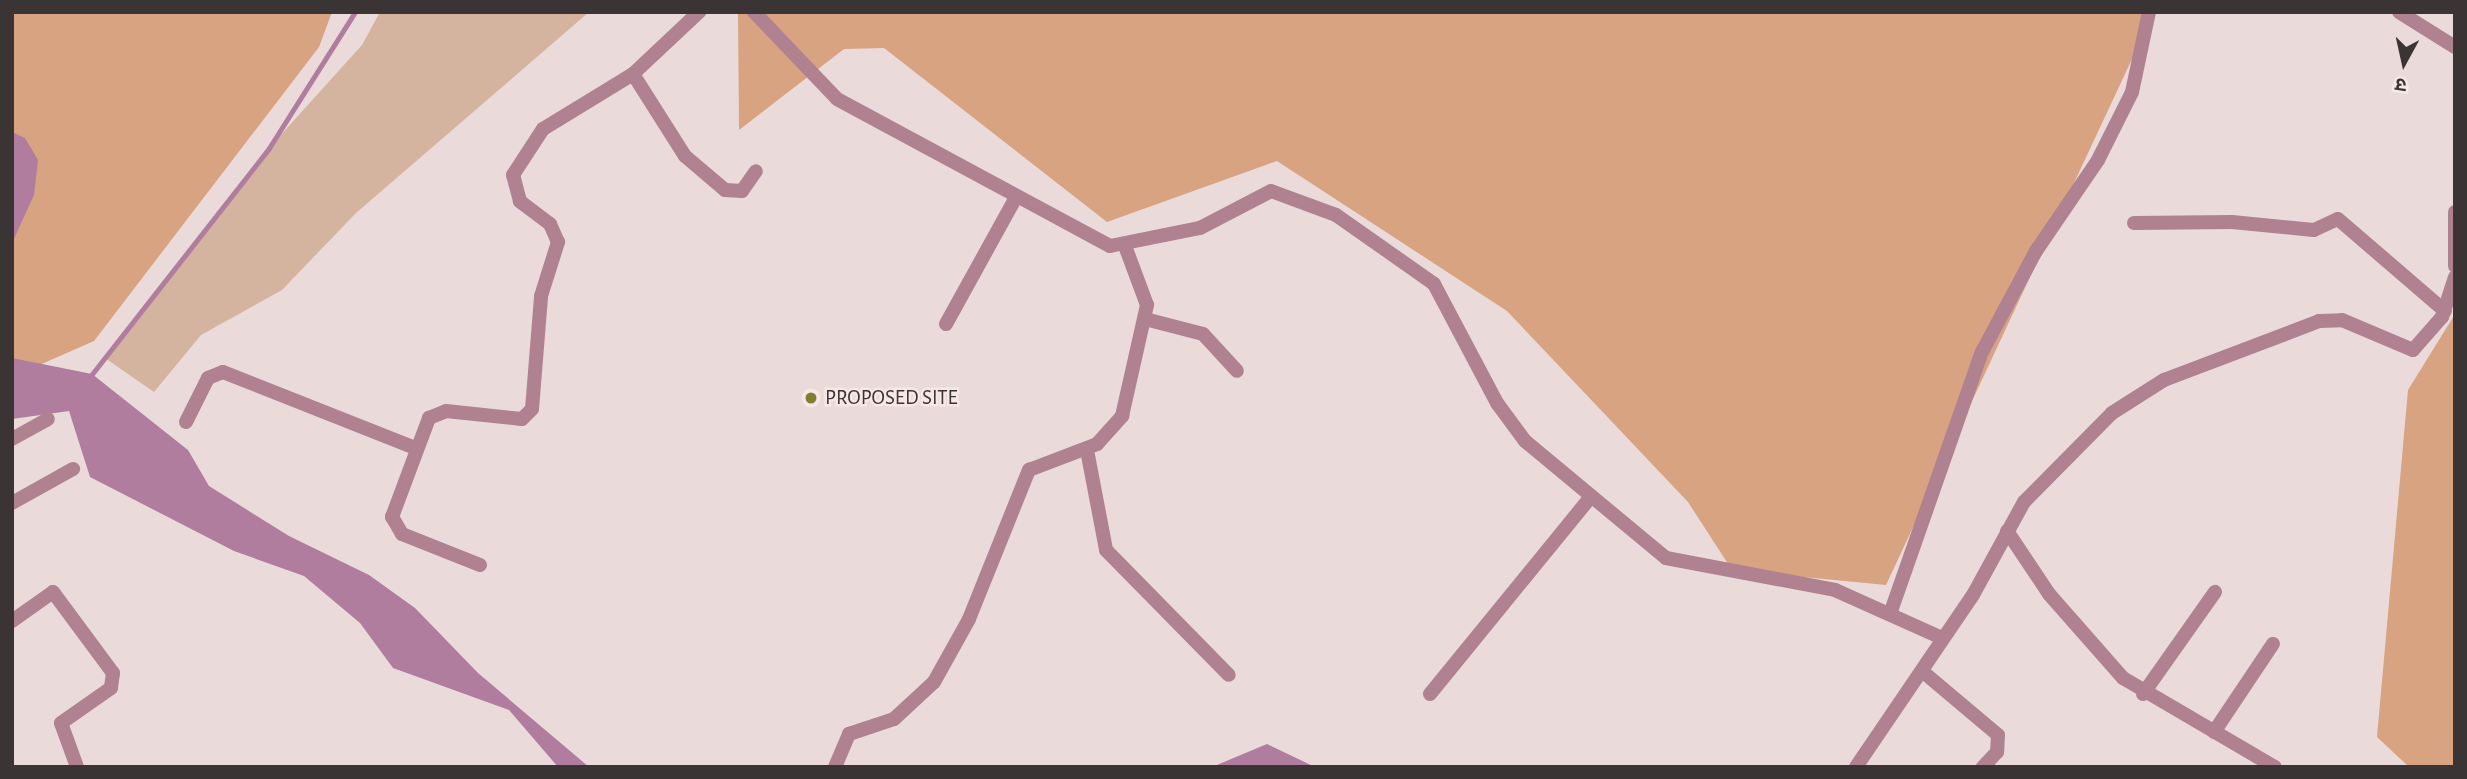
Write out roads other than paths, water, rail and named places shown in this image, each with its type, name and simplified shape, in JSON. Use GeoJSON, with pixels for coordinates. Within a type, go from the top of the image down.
{"type":"FeatureCollection","features":[{"type":"Feature","properties":{"kind":"street"},"geometry":{"type":"LineString","coordinates":[[480,565],[391,523],[415,448],[436,414],[527,417],[541,296],[558,242],[557,231],[520,201],[513,175],[543,129],[633,74],[699,12]]}},
{"type":"Feature","properties":{"kind":"street"},"geometry":{"type":"LineString","coordinates":[[754,12],[837,99],[1097,241],[1125,246],[1200,228],[1271,191],[1336,215],[1434,284],[1508,421],[1588,500],[1684,565],[1835,590],[1942,638]]}},
{"type":"Feature","properties":{"kind":"street"},"geometry":{"type":"LineString","coordinates":[[1890,614],[1982,352],[2036,251],[2098,160],[2132,92],[2150,12]]}},
{"type":"Feature","properties":{"kind":"street"},"geometry":{"type":"LineString","coordinates":[[2399,12],[2455,47]]}},
{"type":"Feature","properties":{"kind":"street"},"geometry":{"type":"LineString","coordinates":[[633,74],[685,156],[725,190],[742,191],[756,171]]}},
{"type":"Feature","properties":{"kind":"street"},"geometry":{"type":"LineString","coordinates":[[946,324],[1016,197]]}},
{"type":"Feature","properties":{"kind":"street"},"geometry":{"type":"LineString","coordinates":[[2455,212],[2455,266]]}},
{"type":"Feature","properties":{"kind":"street"},"geometry":{"type":"LineString","coordinates":[[2134,223],[2232,222],[2314,230],[2338,219],[2445,312]]}},
{"type":"Feature","properties":{"kind":"street"},"geometry":{"type":"LineString","coordinates":[[835,767],[849,734],[894,719],[934,681],[969,619],[1029,470],[1087,450],[1122,416],[1146,319],[1146,297],[1125,246]]}},
{"type":"Feature","properties":{"kind":"street"},"geometry":{"type":"LineString","coordinates":[[1856,767],[1922,671],[2007,531],[2046,474],[2112,413],[2164,380],[2319,321],[2342,320],[2413,350],[2445,312],[2455,277]]}},
{"type":"Feature","properties":{"kind":"street"},"geometry":{"type":"LineString","coordinates":[[1146,319],[1203,334],[1237,371]]}},
{"type":"Feature","properties":{"kind":"street"},"geometry":{"type":"LineString","coordinates":[[186,422],[208,378],[223,372],[415,448]]}},
{"type":"Feature","properties":{"kind":"street"},"geometry":{"type":"LineString","coordinates":[[12,439],[48,419]]}},
{"type":"Feature","properties":{"kind":"street"},"geometry":{"type":"LineString","coordinates":[[1087,450],[1106,550],[1228,675]]}},
{"type":"Feature","properties":{"kind":"street"},"geometry":{"type":"LineString","coordinates":[[12,503],[73,469]]}},
{"type":"Feature","properties":{"kind":"street"},"geometry":{"type":"LineString","coordinates":[[1430,694],[1588,500]]}},
{"type":"Feature","properties":{"kind":"street"},"geometry":{"type":"LineString","coordinates":[[2007,531],[2049,594],[2143,694],[2275,767]]}},
{"type":"Feature","properties":{"kind":"street"},"geometry":{"type":"LineString","coordinates":[[12,621],[52,592],[113,673],[111,688],[61,723],[77,767]]}},
{"type":"Feature","properties":{"kind":"street"},"geometry":{"type":"LineString","coordinates":[[2143,694],[2214,592]]}},
{"type":"Feature","properties":{"kind":"street"},"geometry":{"type":"LineString","coordinates":[[2214,732],[2273,644]]}},
{"type":"Feature","properties":{"kind":"street"},"geometry":{"type":"LineString","coordinates":[[1922,671],[1997,735],[1997,752],[1983,767]]}},
{"type":"Feature","properties":{"kind":"waterway"},"geometry":{"type":"LineString","coordinates":[[92,374],[269,148],[355,12]]}},
{"type":"Feature","properties":{"kind":"place","name":"PROPOSED SITE"},"geometry":{"type":"Point","coordinates":[811,398]}}]}
